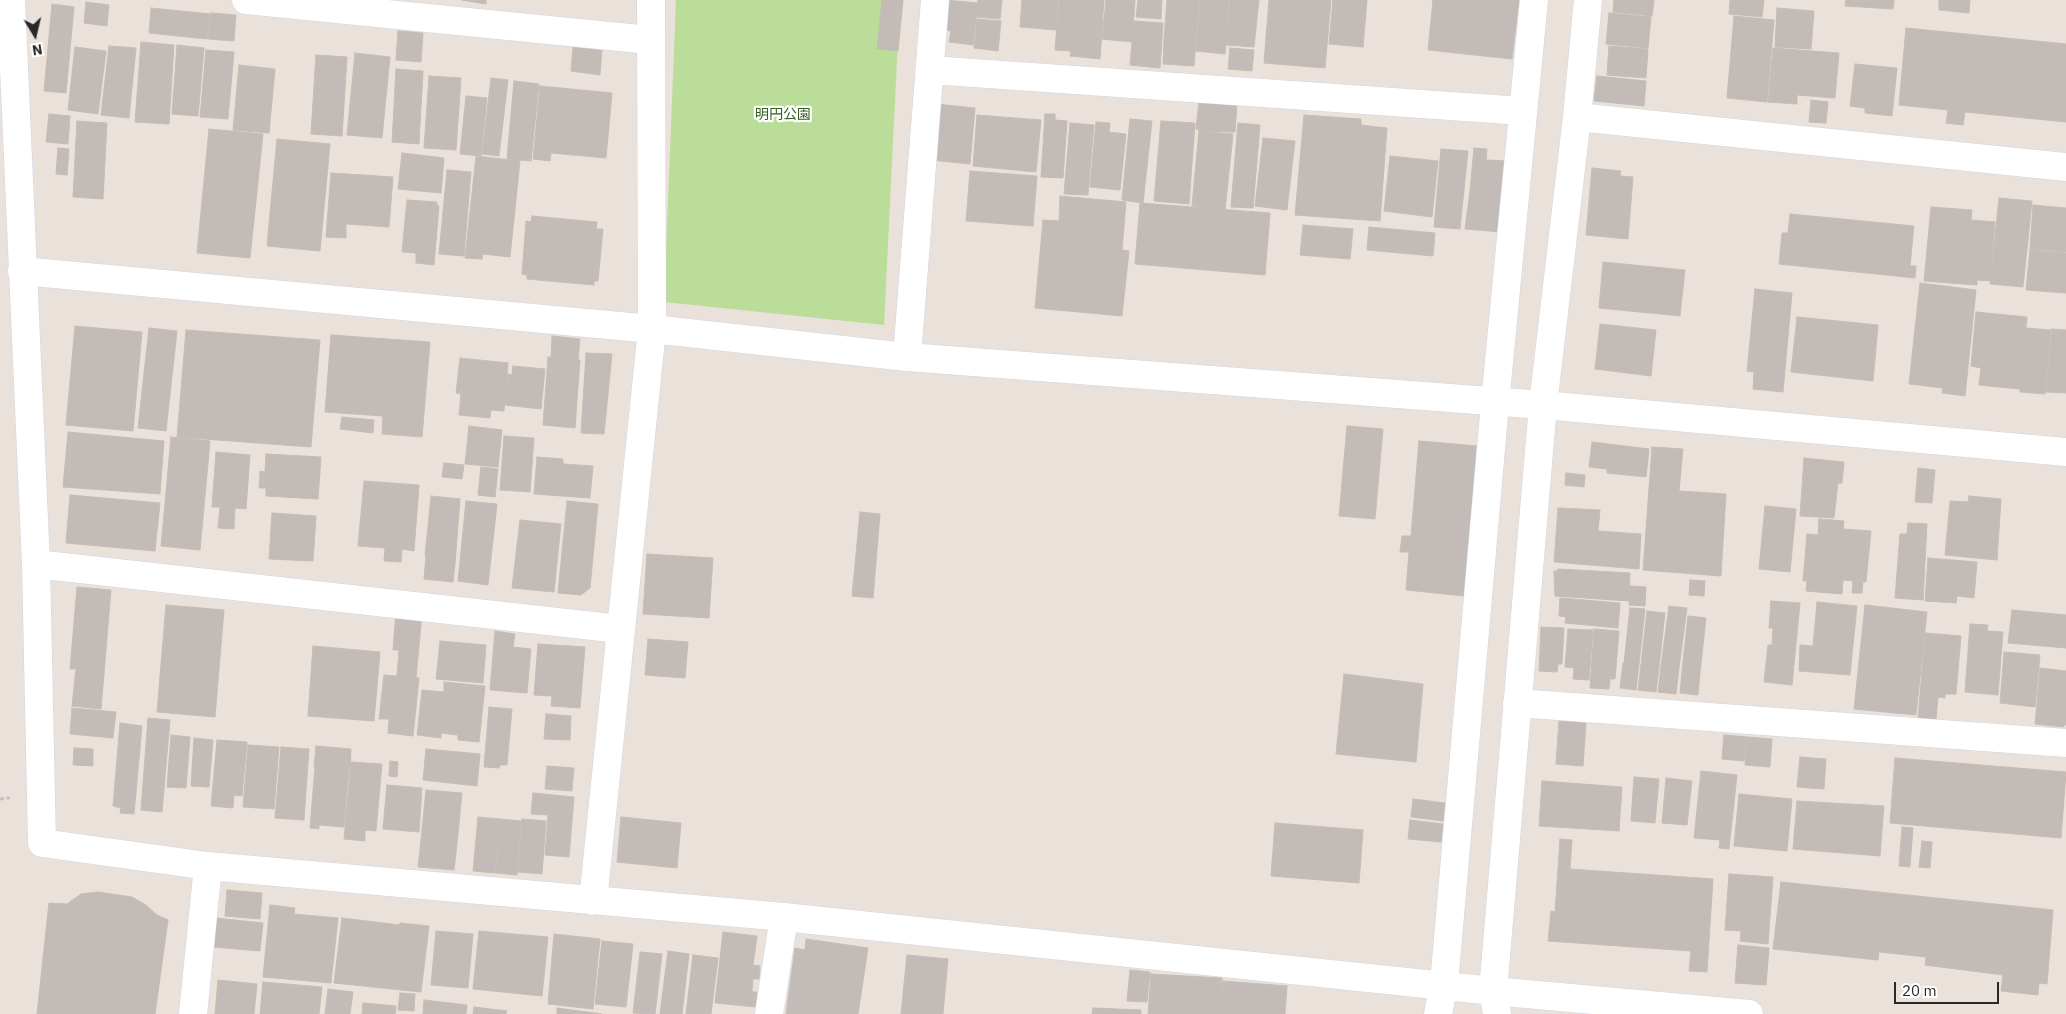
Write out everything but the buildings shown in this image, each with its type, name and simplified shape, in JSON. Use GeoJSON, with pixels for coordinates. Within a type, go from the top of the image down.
{"type":"FeatureCollection","features":[{"type":"Feature","properties":{"kind":"street"},"geometry":{"type":"LineString","coordinates":[[11,0],[36,564],[42,843],[208,866],[784,917],[1444,984],[1495,1002],[1749,1014]]}},
{"type":"Feature","properties":{"kind":"street"},"geometry":{"type":"LineString","coordinates":[[246,0],[650,40]]}},
{"type":"Feature","properties":{"kind":"street"},"geometry":{"type":"LineString","coordinates":[[593,901],[652,329],[651,0]]}},
{"type":"Feature","properties":{"kind":"street"},"geometry":{"type":"LineString","coordinates":[[907,358],[935,0]]}},
{"type":"Feature","properties":{"kind":"street"},"geometry":{"type":"LineString","coordinates":[[1438,1014],[1444,984],[1495,402],[1534,0]]}},
{"type":"Feature","properties":{"kind":"street"},"geometry":{"type":"LineString","coordinates":[[1495,1002],[1516,703],[1543,405],[1577,117],[1588,0]]}},
{"type":"Feature","properties":{"kind":"street"},"geometry":{"type":"LineString","coordinates":[[930,70],[1523,111]]}},
{"type":"Feature","properties":{"kind":"street"},"geometry":{"type":"LineString","coordinates":[[1577,117],[2066,167]]}},
{"type":"Feature","properties":{"kind":"street"},"geometry":{"type":"LineString","coordinates":[[22,271],[652,329],[907,358],[1543,405],[2066,452]]}},
{"type":"Feature","properties":{"kind":"street"},"geometry":{"type":"LineString","coordinates":[[36,564],[620,629]]}},
{"type":"Feature","properties":{"kind":"street"},"geometry":{"type":"LineString","coordinates":[[1516,703],[2066,744]]}},
{"type":"Feature","properties":{"kind":"street"},"geometry":{"type":"LineString","coordinates":[[193,1014],[208,866]]}},
{"type":"Feature","properties":{"kind":"street"},"geometry":{"type":"LineString","coordinates":[[769,1014],[784,917]]}},
{"type":"Feature","properties":{"kind":"green space","name":"明円公園"},"geometry":{"type":"Polygon","coordinates":[[[676,0],[900,0],[884,325],[664,302],[676,0]]]}}]}
